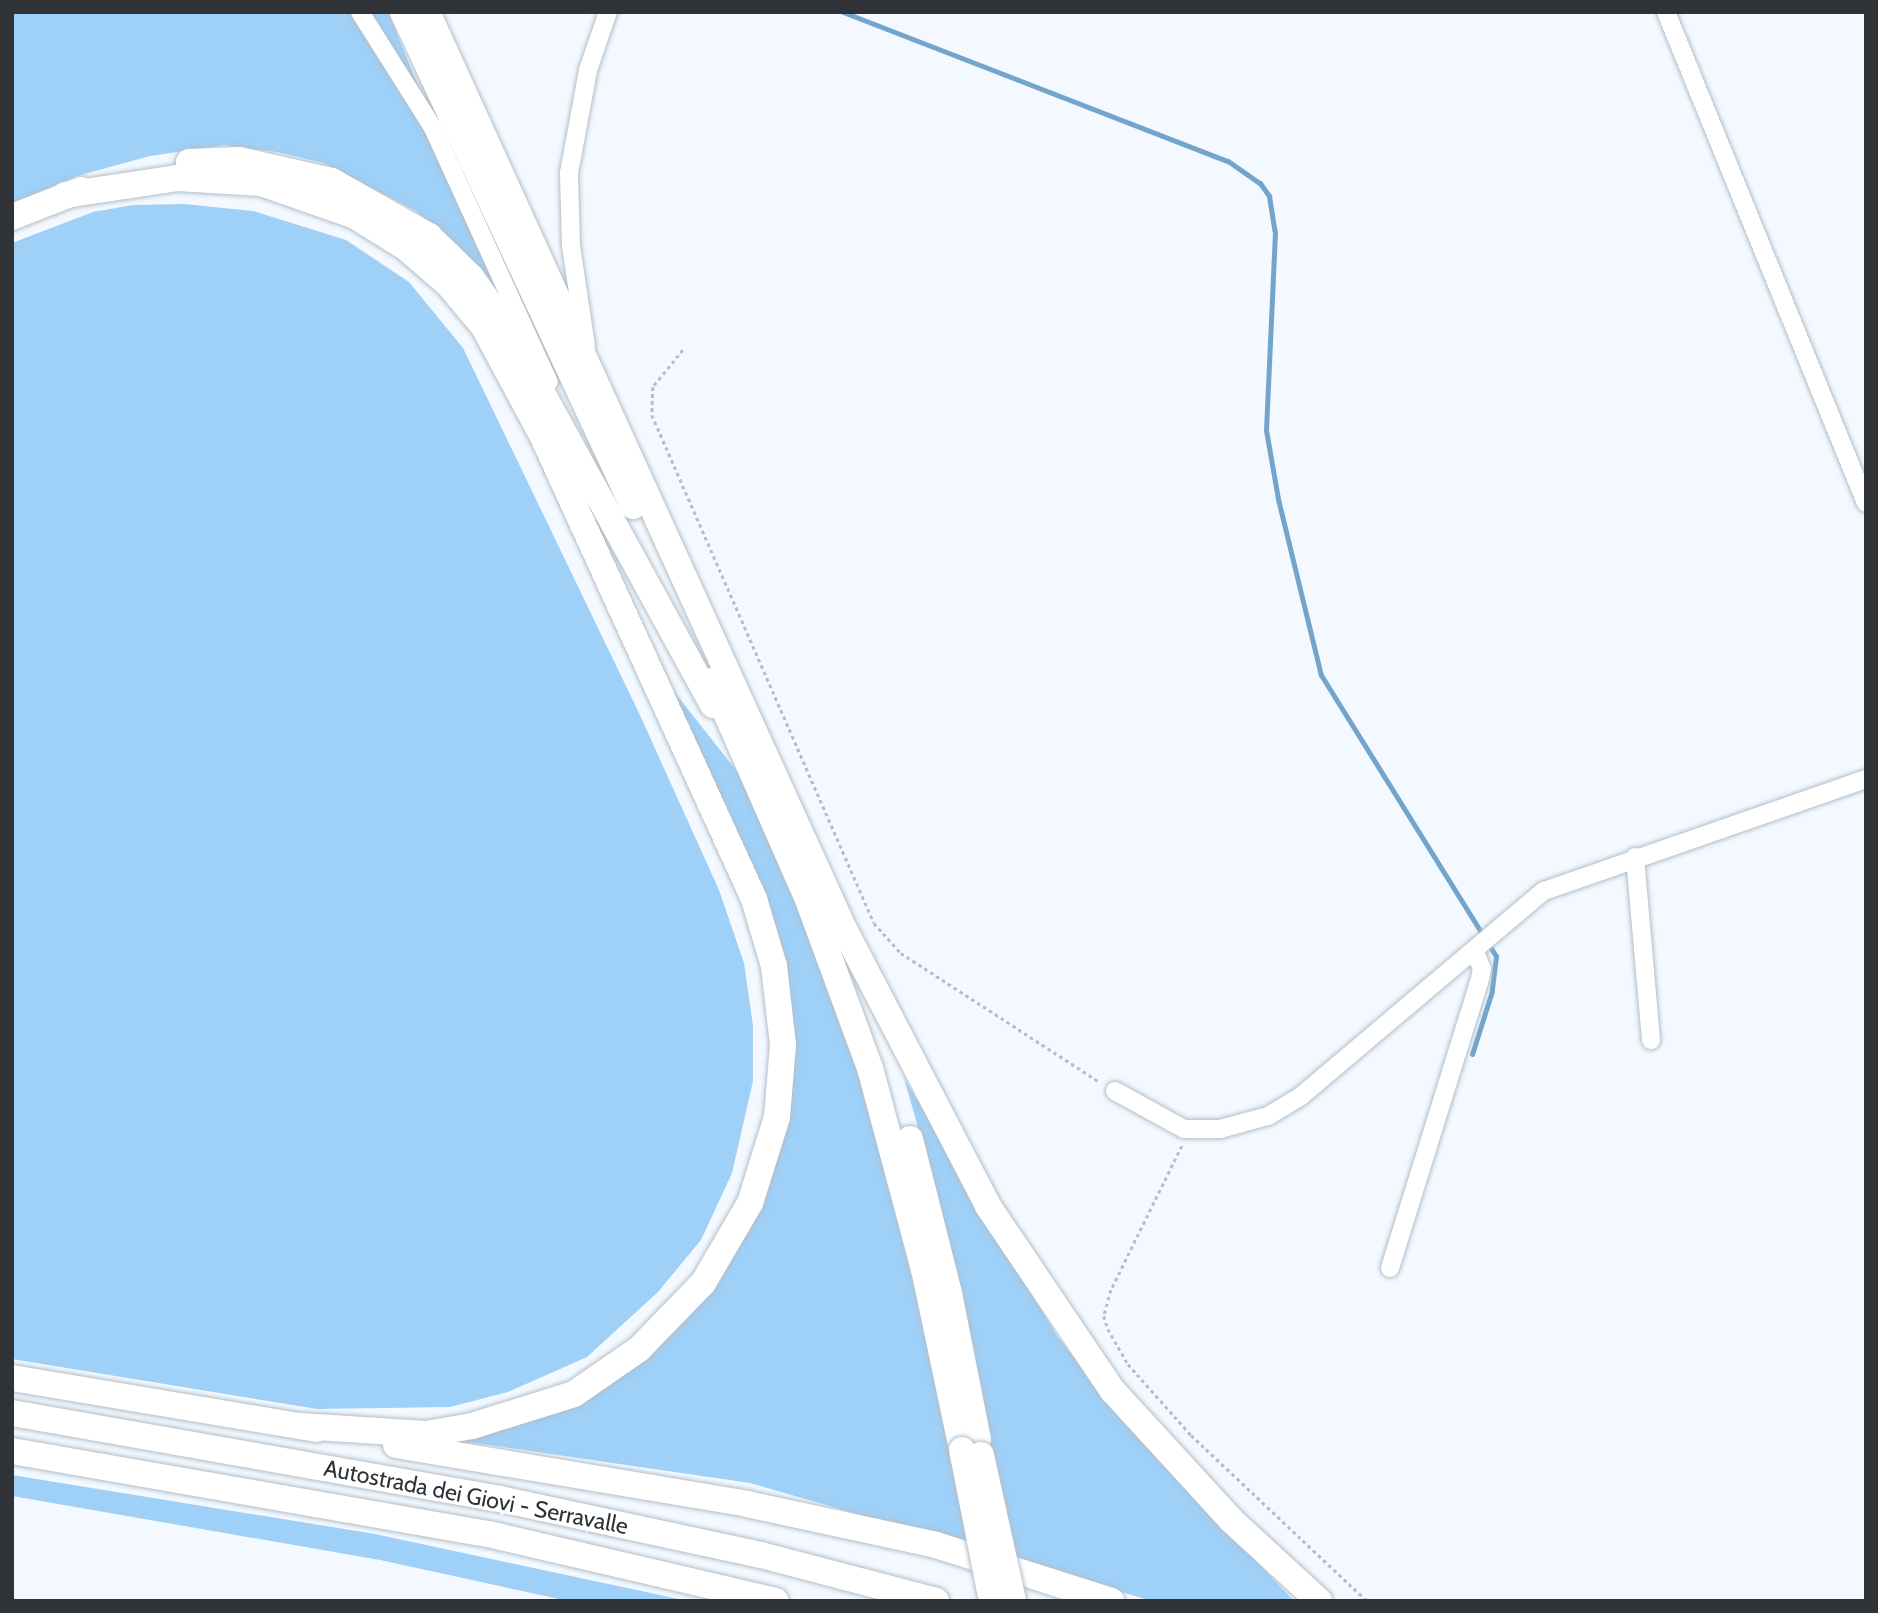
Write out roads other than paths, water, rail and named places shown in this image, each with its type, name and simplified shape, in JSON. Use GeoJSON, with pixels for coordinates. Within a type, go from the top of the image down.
{"type":"FeatureCollection","features":[{"type":"Feature","properties":{"kind":"highway"},"geometry":{"type":"LineString","coordinates":[[403,12],[760,789],[824,942],[873,1080],[1013,1601]]}},
{"type":"Feature","properties":{"kind":"highway"},"geometry":{"type":"LineString","coordinates":[[427,12],[844,929],[988,1206],[1113,1391],[1231,1520],[1319,1601]]}},
{"type":"Feature","properties":{"kind":"highway"},"geometry":{"type":"LineString","coordinates":[[12,216],[65,195],[169,164],[239,160],[332,181],[381,205],[429,236],[471,277],[506,327],[760,789]]}},
{"type":"Feature","properties":{"kind":"highway"},"geometry":{"type":"LineString","coordinates":[[65,195],[177,178],[261,183],[355,216],[405,247],[448,284],[484,327],[543,437],[754,899],[774,967],[783,1045],[777,1116],[750,1203],[703,1283],[639,1349],[574,1394],[472,1426],[426,1434],[300,1426]]}},
{"type":"Feature","properties":{"kind":"highway"},"geometry":{"type":"LineString","coordinates":[[844,929],[928,1204],[971,1452],[992,1601]]}},
{"type":"Feature","properties":{"kind":"highway"},"geometry":{"type":"LineString","coordinates":[[12,1378],[774,1510],[936,1545],[1111,1601]]}},
{"type":"Feature","properties":{"kind":"highway","name":"Autostrada dei Giovi - Serravalle"},"geometry":{"type":"LineString","coordinates":[[12,1413],[500,1499],[761,1555],[936,1601]]}},
{"type":"Feature","properties":{"kind":"highway","name":"Autostrada dei Giovi - Serravalle"},"geometry":{"type":"LineString","coordinates":[[12,1451],[497,1536],[776,1601]]}},
{"type":"Feature","properties":{"kind":"street"},"geometry":{"type":"LineString","coordinates":[[360,12],[433,128],[600,500]]}},
{"type":"Feature","properties":{"kind":"street"},"geometry":{"type":"LineString","coordinates":[[590,370],[571,246],[569,173],[588,70],[608,12]]}},
{"type":"Feature","properties":{"kind":"street"},"geometry":{"type":"LineString","coordinates":[[1666,12],[1866,503]]}},
{"type":"Feature","properties":{"kind":"street"},"geometry":{"type":"LineString","coordinates":[[1115,1091],[1163,1122],[1195,1130],[1241,1124],[1293,1102],[1475,952],[1544,891],[1635,857],[1866,779]]}},
{"type":"Feature","properties":{"kind":"street"},"geometry":{"type":"LineString","coordinates":[[1635,857],[1651,1040]]}},
{"type":"Feature","properties":{"kind":"street"},"geometry":{"type":"LineString","coordinates":[[1390,1268],[1479,983],[1482,970],[1475,952]]}},
{"type":"Feature","properties":{"kind":"waterway"},"geometry":{"type":"LineString","coordinates":[[843,12],[1228,161],[1260,183],[1269,196],[1275,232],[1266,430],[1278,499],[1321,675],[1496,956],[1492,991],[1472,1054]]}}]}
